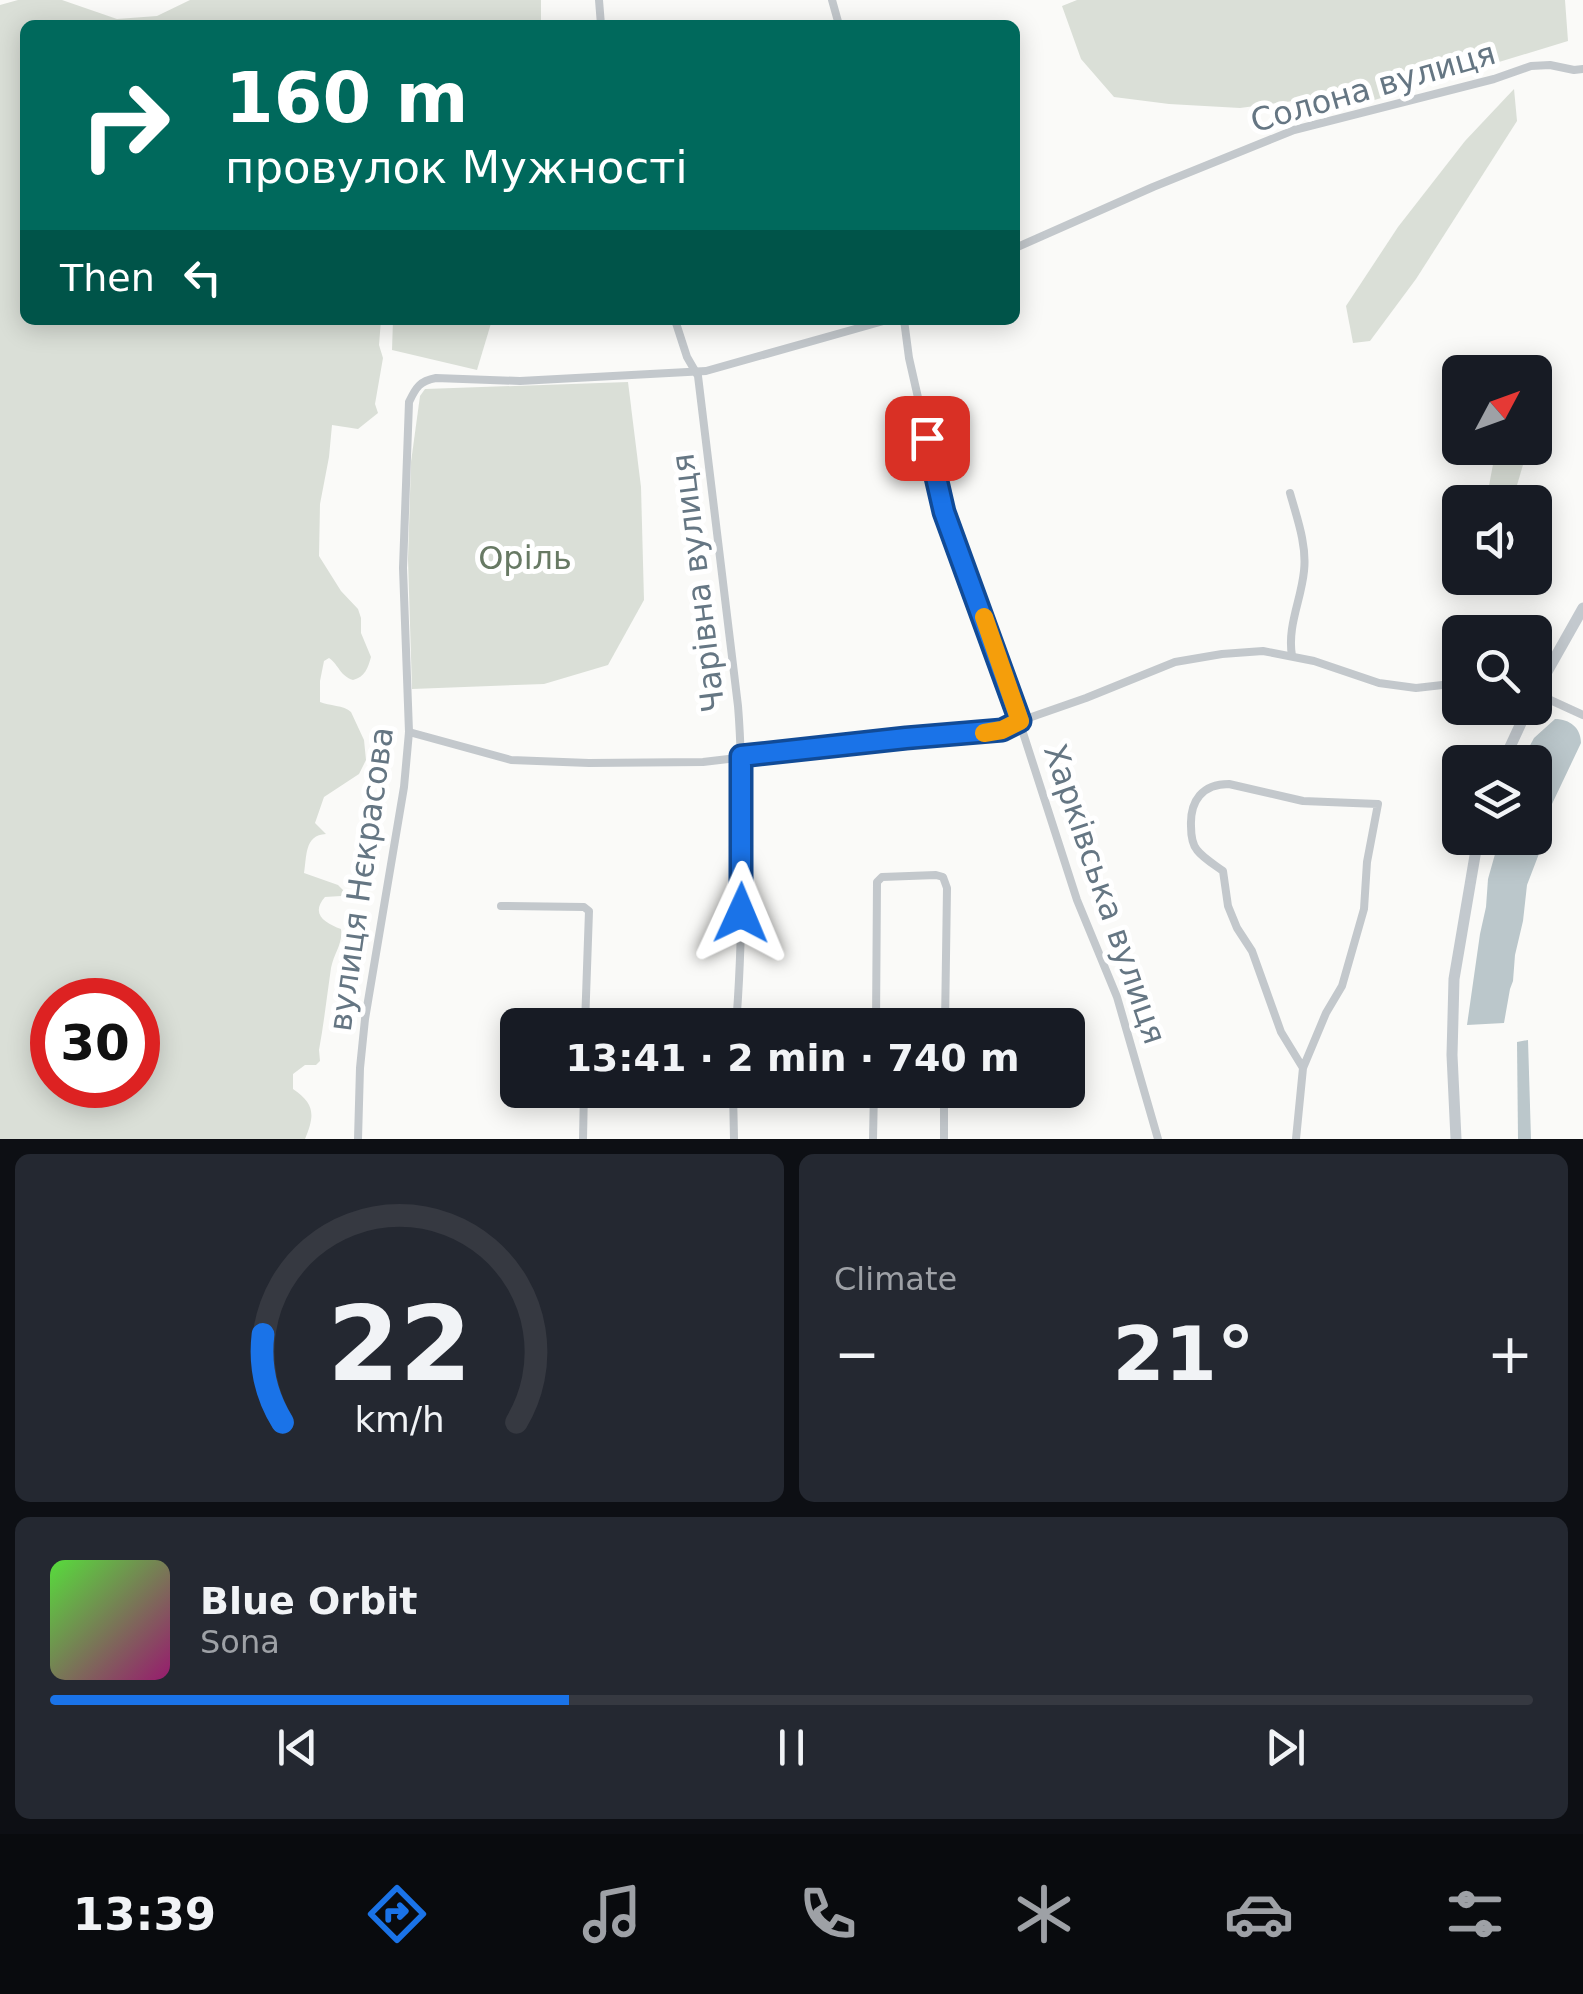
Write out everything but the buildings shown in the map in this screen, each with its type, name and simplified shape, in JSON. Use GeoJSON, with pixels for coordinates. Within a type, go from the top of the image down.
{"type":"FeatureCollection","features":[{"type":"Feature","properties":{"kind":"main road"},"geometry":{"type":"LineString","coordinates":[[1552,663],[1583,608]]}},
{"type":"Feature","properties":{"kind":"main road"},"geometry":{"type":"LineString","coordinates":[[1456,1139],[1454,979],[1475,855]]}},
{"type":"Feature","properties":{"kind":"street","name":"Солона вулиця"},"geometry":{"type":"LineString","coordinates":[[1020,246],[1294,130],[1531,66],[1583,68]]}},
{"type":"Feature","properties":{"kind":"street","name":"Чарівна вулиця"},"geometry":{"type":"LineString","coordinates":[[676,325],[695,372],[704,423],[738,706],[741,756],[737,1008]]}},
{"type":"Feature","properties":{"kind":"street"},"geometry":{"type":"LineString","coordinates":[[695,372],[870,325]]}},
{"type":"Feature","properties":{"kind":"street","name":"Харківська вулиця"},"geometry":{"type":"LineString","coordinates":[[905,325],[944,512],[1020,721],[1077,900],[1117,997],[1158,1139]]}},
{"type":"Feature","properties":{"kind":"street","name":"вулиця Нєкрасова"},"geometry":{"type":"LineString","coordinates":[[358,1139],[365,1019],[402,806],[409,732],[404,568],[409,402],[415,388],[436,378],[520,381],[695,372]]}},
{"type":"Feature","properties":{"kind":"street"},"geometry":{"type":"LineString","coordinates":[[1290,494],[1304,546],[1305,567],[1291,625],[1292,656]]}},
{"type":"Feature","properties":{"kind":"street"},"geometry":{"type":"LineString","coordinates":[[409,732],[511,760],[703,762],[1002,730],[1174,662],[1263,651],[1314,661],[1379,683],[1416,688],[1442,685]]}},
{"type":"Feature","properties":{"kind":"street"},"geometry":{"type":"LineString","coordinates":[[1552,700],[1583,714]]}},
{"type":"Feature","properties":{"kind":"street"},"geometry":{"type":"LineString","coordinates":[[1296,1139],[1303,1068],[1342,986],[1364,909],[1367,862],[1378,804],[1302,801],[1217,784],[1201,792],[1193,803],[1190,834],[1196,850],[1222,871],[1228,906],[1237,928],[1252,952],[1281,1032],[1303,1068]]}},
{"type":"Feature","properties":{"kind":"street"},"geometry":{"type":"LineString","coordinates":[[876,1008],[877,882],[882,877],[936,875],[943,876],[948,888],[944,1008]]}},
{"type":"Feature","properties":{"kind":"street"},"geometry":{"type":"LineString","coordinates":[[501,906],[584,908],[589,912],[586,1008]]}},
{"type":"Feature","properties":{"kind":"street"},"geometry":{"type":"LineString","coordinates":[[583,1139],[584,1108]]}},
{"type":"Feature","properties":{"kind":"street"},"geometry":{"type":"LineString","coordinates":[[733,1108],[734,1139]]}},
{"type":"Feature","properties":{"kind":"street"},"geometry":{"type":"LineString","coordinates":[[873,1139],[874,1108]]}},
{"type":"Feature","properties":{"kind":"street"},"geometry":{"type":"LineString","coordinates":[[944,1108],[944,1139]]}},
{"type":"Feature","properties":{"kind":"green space"},"geometry":{"type":"Polygon","coordinates":[[[18,0],[62,0],[117,19],[157,16],[190,0],[541,0],[541,20],[20,20],[20,325],[381,325],[379,345],[383,358],[375,404],[378,413],[358,429],[332,425],[320,504],[319,556],[341,591],[358,609],[361,633],[371,657],[365,672],[353,680],[329,658],[324,661],[320,681],[320,702],[351,712],[364,740],[366,760],[359,774],[324,797],[315,823],[326,834],[314,838],[306,854],[304,873],[338,885],[345,892],[325,897],[319,908],[321,917],[341,929],[341,934],[331,968],[320,1061],[293,1074],[293,1089],[306,1100],[311,1111],[305,1139],[0,1139],[0,5],[18,0]]]}},
{"type":"Feature","properties":{"kind":"green space"},"geometry":{"type":"Polygon","coordinates":[[[1077,0],[1565,0],[1568,41],[1368,102],[1324,97],[1240,108],[1169,104],[1114,97],[1081,59],[1062,6],[1077,0]]]}},
{"type":"Feature","properties":{"kind":"green space"},"geometry":{"type":"Polygon","coordinates":[[[1514,89],[1517,121],[1416,279],[1370,341],[1353,343],[1346,306],[1398,227],[1465,141],[1514,89]]]}},
{"type":"Feature","properties":{"kind":"green space"},"geometry":{"type":"Polygon","coordinates":[[[393,325],[490,325],[477,370],[392,350],[393,325]]]}},
{"type":"Feature","properties":{"kind":"green space","name":"Оріль"},"geometry":{"type":"Polygon","coordinates":[[[628,382],[641,487],[644,600],[608,665],[544,684],[412,689],[408,559],[411,462],[420,396],[425,389],[628,382]]]}},
{"type":"Feature","properties":{"kind":"green space"},"geometry":{"type":"Polygon","coordinates":[[[1493,465],[1523,465],[1517,485],[1489,485],[1493,465]]]}},
{"type":"Feature","properties":{"kind":"shaded area"},"geometry":{"type":"Polygon","coordinates":[[[1555,719],[1574,725],[1581,743],[1552,804],[1552,745],[1530,745],[1555,719]]]}},
{"type":"Feature","properties":{"kind":"shaded area"},"geometry":{"type":"Polygon","coordinates":[[[1495,855],[1538,855],[1527,885],[1504,1023],[1467,1025],[1486,907],[1495,855]]]}},
{"type":"Feature","properties":{"kind":"shaded area"},"geometry":{"type":"Polygon","coordinates":[[[1528,1040],[1531,1139],[1518,1139],[1517,1042],[1528,1040]]]}},
{"type":"Feature","properties":{"kind":"slow traffic"},"geometry":{"type":"LineString","coordinates":[[984,617],[1020,721],[984,733]]}},
{"type":"Feature","properties":{"kind":"route"},"geometry":{"type":"LineString","coordinates":[[741,913],[741,756],[982,733],[1002,730],[1020,721],[944,512],[927,438]]}}]}
